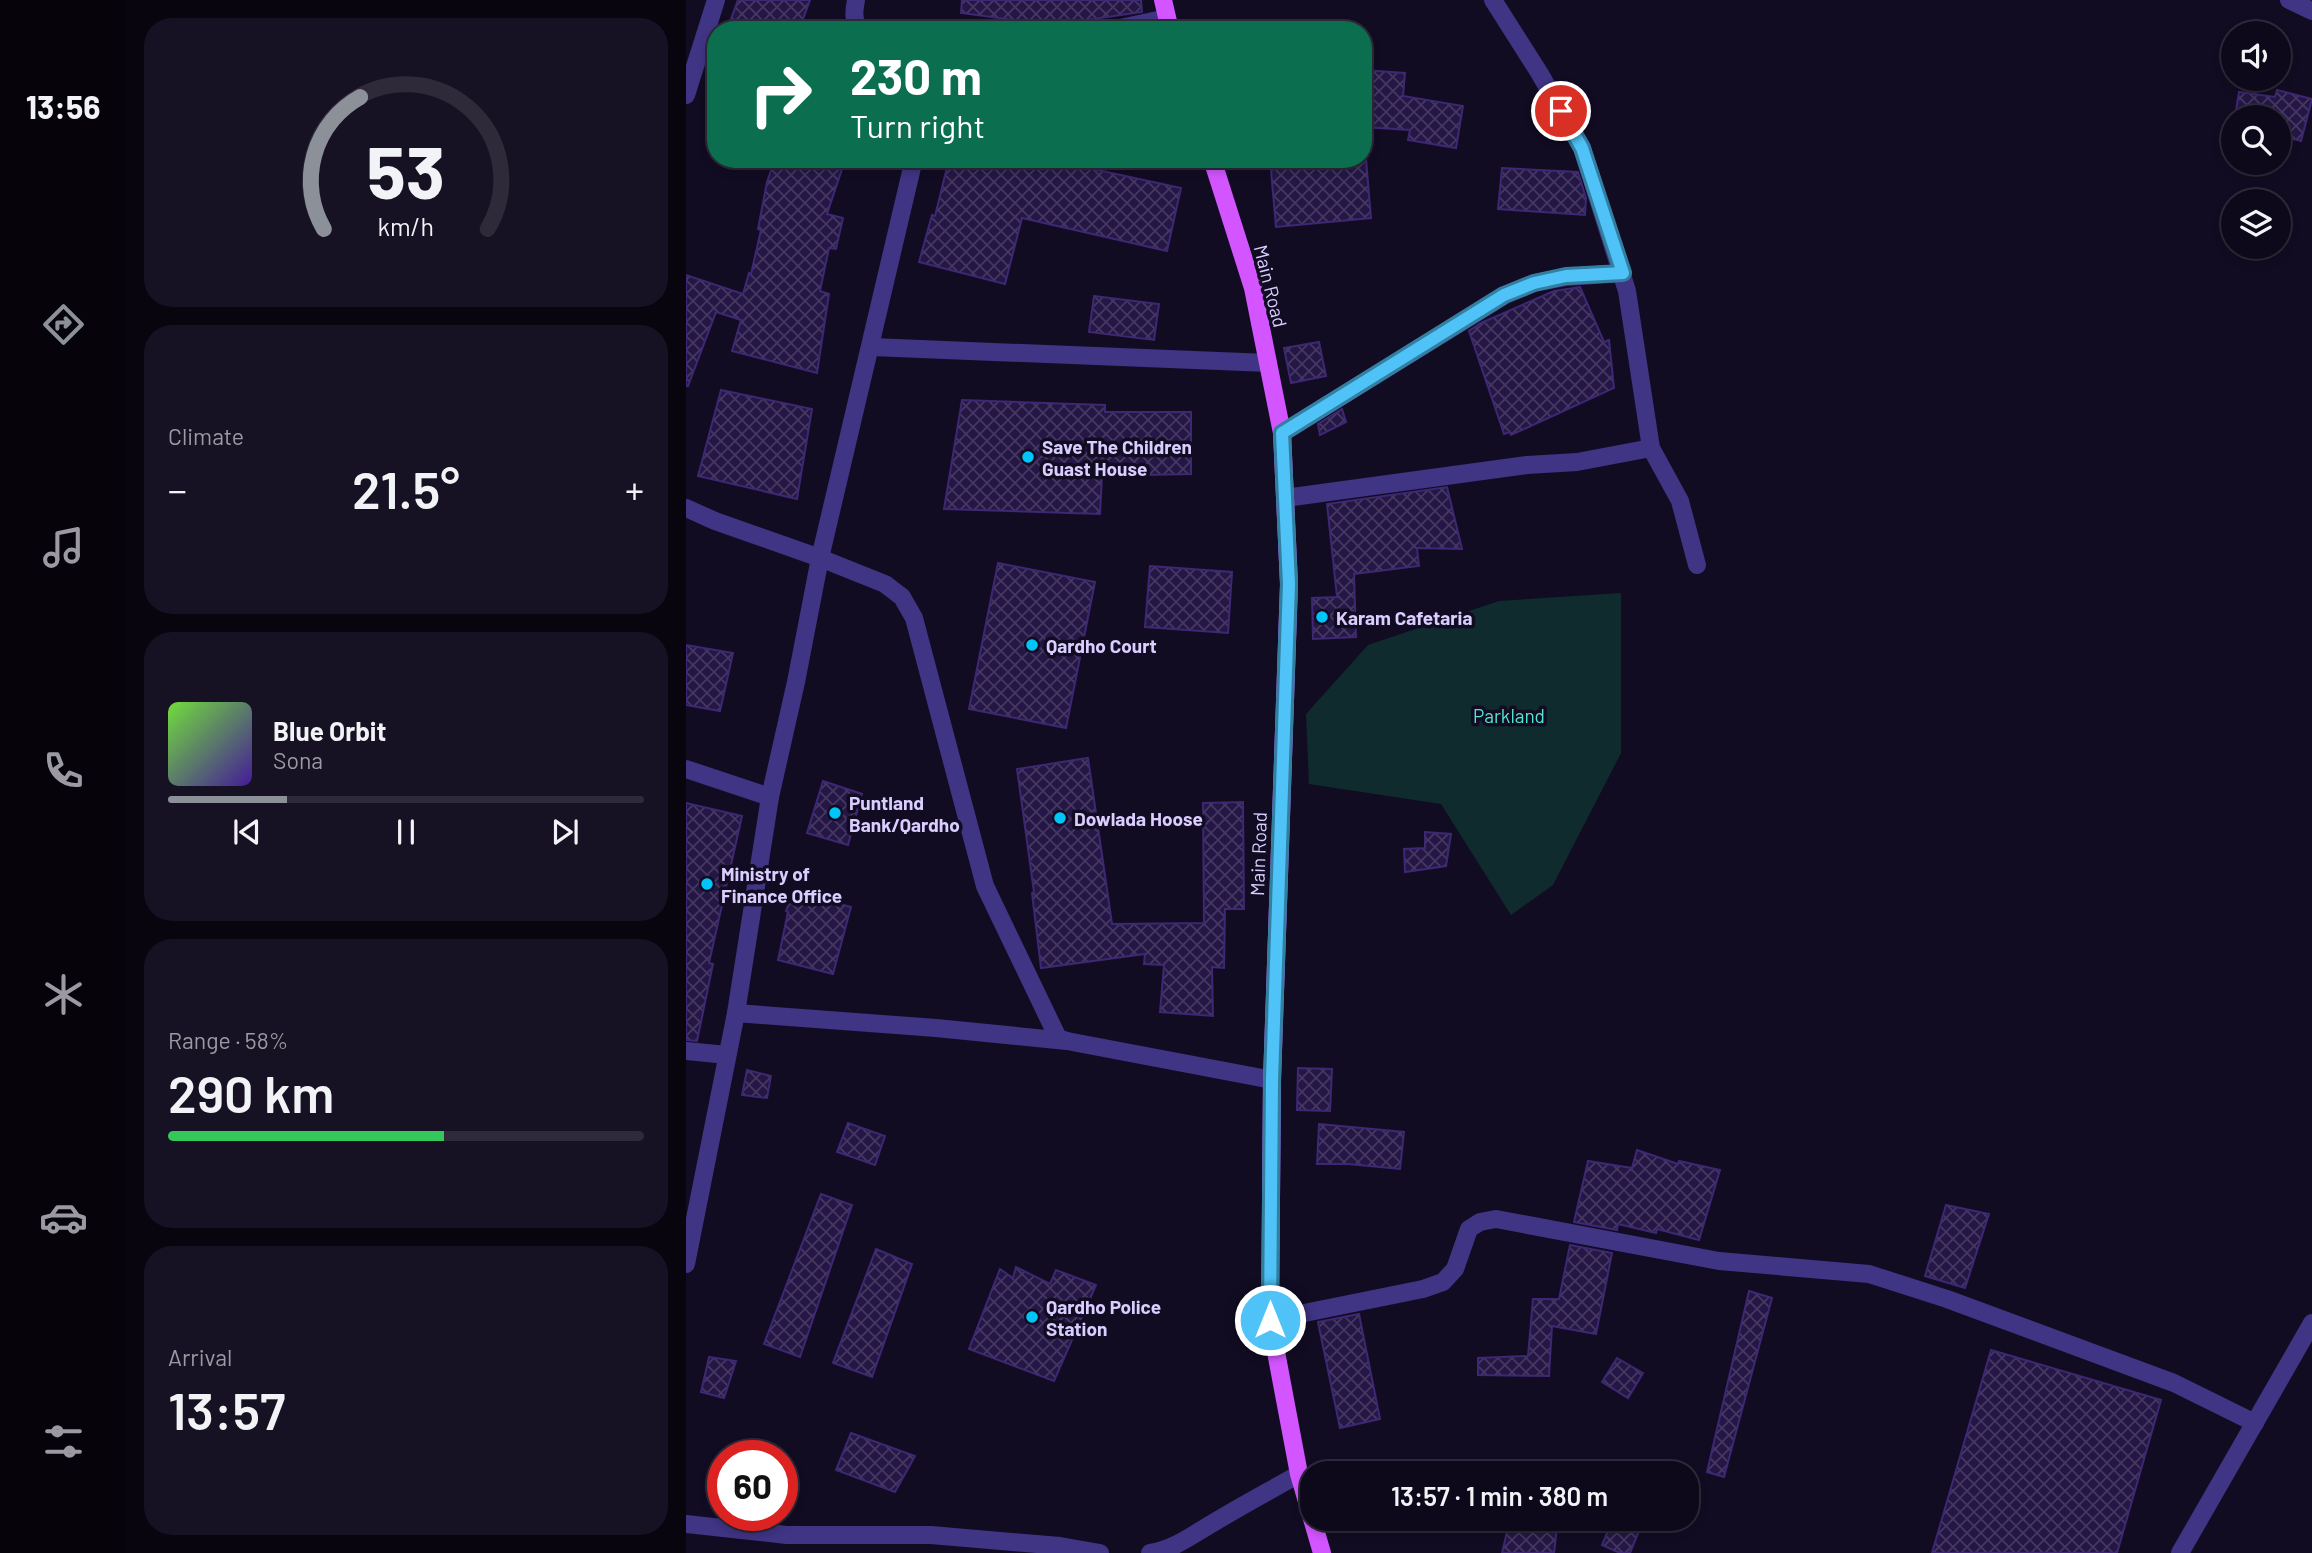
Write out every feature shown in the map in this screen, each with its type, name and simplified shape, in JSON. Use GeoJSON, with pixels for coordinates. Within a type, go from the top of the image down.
{"type":"FeatureCollection","features":[{"type":"Feature","properties":{"kind":"main road"},"geometry":{"type":"LineString","coordinates":[[1163,0],[1168,21]]}},
{"type":"Feature","properties":{"kind":"main road","name":"Main Road"},"geometry":{"type":"LineString","coordinates":[[1215,168],[1253,288],[1282,433],[1289,584],[1272,1080],[1270,1320],[1299,1474],[1322,1553]]}},
{"type":"Feature","properties":{"kind":"street"},"geometry":{"type":"LineString","coordinates":[[713,21],[716,0]]}},
{"type":"Feature","properties":{"kind":"street"},"geometry":{"type":"LineString","coordinates":[[856,0],[854,14],[857,21]]}},
{"type":"Feature","properties":{"kind":"street"},"geometry":{"type":"LineString","coordinates":[[1493,0],[1540,74],[1582,148],[1623,273],[1651,448],[1679,501],[1697,565]]}},
{"type":"Feature","properties":{"kind":"street"},"geometry":{"type":"LineString","coordinates":[[2289,0],[2312,11]]}},
{"type":"Feature","properties":{"kind":"street"},"geometry":{"type":"LineString","coordinates":[[686,95],[707,50]]}},
{"type":"Feature","properties":{"kind":"street"},"geometry":{"type":"LineString","coordinates":[[686,1264],[736,1013],[770,797],[820,558],[912,168]]}},
{"type":"Feature","properties":{"kind":"street"},"geometry":{"type":"LineString","coordinates":[[1282,433],[1504,295],[1534,283],[1566,276],[1623,273]]}},
{"type":"Feature","properties":{"kind":"street"},"geometry":{"type":"LineString","coordinates":[[872,346],[1268,363]]}},
{"type":"Feature","properties":{"kind":"street"},"geometry":{"type":"LineString","coordinates":[[1285,498],[1527,465],[1577,462],[1651,448]]}},
{"type":"Feature","properties":{"kind":"street"},"geometry":{"type":"LineString","coordinates":[[686,508],[885,584],[902,597],[914,618],[985,886],[1058,1038],[1067,1041]]}},
{"type":"Feature","properties":{"kind":"street"},"geometry":{"type":"LineString","coordinates":[[686,769],[770,797]]}},
{"type":"Feature","properties":{"kind":"street"},"geometry":{"type":"LineString","coordinates":[[736,1013],[1067,1041],[1272,1080]]}},
{"type":"Feature","properties":{"kind":"street"},"geometry":{"type":"LineString","coordinates":[[686,1051],[727,1055]]}},
{"type":"Feature","properties":{"kind":"street"},"geometry":{"type":"LineString","coordinates":[[1270,1320],[1423,1289],[1443,1282],[1454,1269],[1469,1229],[1480,1222],[1496,1219],[1720,1261],[1870,1274],[1947,1299],[2174,1383],[2255,1423]]}},
{"type":"Feature","properties":{"kind":"street"},"geometry":{"type":"LineString","coordinates":[[2180,1553],[2312,1323]]}},
{"type":"Feature","properties":{"kind":"street"},"geometry":{"type":"LineString","coordinates":[[1150,1553],[1164,1551],[1188,1540],[1299,1474]]}},
{"type":"Feature","properties":{"kind":"street"},"geometry":{"type":"LineString","coordinates":[[686,1524],[786,1544],[1060,1546],[1100,1553]]}},
{"type":"Feature","properties":{"kind":"green space","name":"Parkland"},"geometry":{"type":"Polygon","coordinates":[[[1621,593],[1621,753],[1553,885],[1511,915],[1441,804],[1309,784],[1306,714],[1368,645],[1499,601],[1621,593]]]}},
{"type":"Feature","properties":{"kind":"building"},"geometry":{"type":"Polygon","coordinates":[[[738,0],[810,0],[802,21],[730,21],[738,0]]]}},
{"type":"Feature","properties":{"kind":"building"},"geometry":{"type":"Polygon","coordinates":[[[962,0],[1141,0],[1142,12],[1080,21],[1022,21],[961,13],[962,0]]]}},
{"type":"Feature","properties":{"kind":"building"},"geometry":{"type":"Polygon","coordinates":[[[1372,71],[1405,73],[1403,96],[1463,106],[1456,148],[1408,140],[1410,130],[1372,128],[1372,71]]]}},
{"type":"Feature","properties":{"kind":"building"},"geometry":{"type":"Polygon","coordinates":[[[2277,91],[2281,91],[2312,99],[2301,141],[2291,138],[2291,105],[2237,105],[2239,92],[2275,97],[2277,91]]]}},
{"type":"Feature","properties":{"kind":"building"},"geometry":{"type":"Polygon","coordinates":[[[772,168],[842,168],[827,214],[843,218],[836,249],[829,248],[820,291],[829,294],[817,373],[732,351],[741,320],[716,312],[686,386],[686,275],[743,294],[749,273],[751,274],[761,230],[758,229],[772,168]]]}},
{"type":"Feature","properties":{"kind":"building"},"geometry":{"type":"Polygon","coordinates":[[[947,168],[1088,168],[1181,188],[1167,251],[1022,218],[1005,284],[919,262],[932,215],[935,216],[947,168]]]}},
{"type":"Feature","properties":{"kind":"building"},"geometry":{"type":"Polygon","coordinates":[[[1271,168],[1367,168],[1371,218],[1276,227],[1271,168]]]}},
{"type":"Feature","properties":{"kind":"building"},"geometry":{"type":"Polygon","coordinates":[[[1502,168],[1578,172],[1586,198],[1585,215],[1498,209],[1502,168]]]}},
{"type":"Feature","properties":{"kind":"building"},"geometry":{"type":"Polygon","coordinates":[[[1580,287],[1604,342],[1609,340],[1614,388],[1511,435],[1510,432],[1504,434],[1469,331],[1481,323],[1554,291],[1580,287]]]}},
{"type":"Feature","properties":{"kind":"building"},"geometry":{"type":"Polygon","coordinates":[[[1094,296],[1159,304],[1154,340],[1089,332],[1094,296]]]}},
{"type":"Feature","properties":{"kind":"building"},"geometry":{"type":"Polygon","coordinates":[[[1319,342],[1326,376],[1291,383],[1284,348],[1319,342]]]}},
{"type":"Feature","properties":{"kind":"building"},"geometry":{"type":"Polygon","coordinates":[[[721,390],[812,409],[797,499],[698,476],[721,390]]]}},
{"type":"Feature","properties":{"kind":"building","name":"Save The Children Guast House"},"geometry":{"type":"Polygon","coordinates":[[[962,400],[1105,405],[1105,412],[1191,412],[1191,474],[1102,476],[1100,514],[944,509],[962,400]]]}},
{"type":"Feature","properties":{"kind":"building"},"geometry":{"type":"Polygon","coordinates":[[[1342,409],[1346,422],[1320,435],[1318,424],[1342,409]]]}},
{"type":"Feature","properties":{"kind":"building"},"geometry":{"type":"Polygon","coordinates":[[[1447,487],[1462,549],[1417,548],[1419,566],[1354,574],[1356,637],[1313,639],[1312,598],[1337,597],[1327,504],[1447,487]]]}},
{"type":"Feature","properties":{"kind":"building","name":"Qardho Court"},"geometry":{"type":"Polygon","coordinates":[[[998,563],[1095,582],[1066,728],[969,709],[998,563]]]}},
{"type":"Feature","properties":{"kind":"building"},"geometry":{"type":"Polygon","coordinates":[[[1150,566],[1232,572],[1228,633],[1145,627],[1150,566]]]}},
{"type":"Feature","properties":{"kind":"building"},"geometry":{"type":"Polygon","coordinates":[[[686,645],[733,653],[720,711],[686,705],[686,645]]]}},
{"type":"Feature","properties":{"kind":"building"},"geometry":{"type":"Polygon","coordinates":[[[1088,758],[1112,924],[1204,923],[1203,803],[1243,802],[1244,909],[1225,909],[1224,968],[1212,967],[1213,1016],[1160,1012],[1164,965],[1144,964],[1145,954],[1041,968],[1034,892],[1017,769],[1088,758]]]}},
{"type":"Feature","properties":{"kind":"building","name":"Puntland Bank/Qardho"},"geometry":{"type":"Polygon","coordinates":[[[823,781],[862,794],[848,845],[807,833],[823,781]]]}},
{"type":"Feature","properties":{"kind":"building","name":"Ministry of Finance Office"},"geometry":{"type":"Polygon","coordinates":[[[686,803],[742,816],[709,963],[713,964],[697,1041],[686,1040],[686,803]]]}},
{"type":"Feature","properties":{"kind":"building"},"geometry":{"type":"Polygon","coordinates":[[[1425,832],[1451,834],[1446,866],[1405,872],[1404,849],[1425,848],[1425,832]]]}},
{"type":"Feature","properties":{"kind":"building"},"geometry":{"type":"Polygon","coordinates":[[[793,892],[851,907],[833,974],[778,960],[788,912],[786,911],[793,892]]]}},
{"type":"Feature","properties":{"kind":"building"},"geometry":{"type":"Polygon","coordinates":[[[1298,1068],[1332,1069],[1330,1111],[1297,1110],[1298,1068]]]}},
{"type":"Feature","properties":{"kind":"building"},"geometry":{"type":"Polygon","coordinates":[[[747,1070],[771,1076],[767,1098],[742,1095],[747,1070]]]}},
{"type":"Feature","properties":{"kind":"building"},"geometry":{"type":"Polygon","coordinates":[[[848,1123],[885,1136],[875,1165],[837,1152],[848,1123]]]}},
{"type":"Feature","properties":{"kind":"building"},"geometry":{"type":"Polygon","coordinates":[[[1319,1124],[1404,1132],[1400,1169],[1317,1164],[1319,1124]]]}},
{"type":"Feature","properties":{"kind":"building"},"geometry":{"type":"Polygon","coordinates":[[[1637,1150],[1678,1164],[1679,1161],[1720,1170],[1699,1240],[1657,1229],[1656,1233],[1618,1224],[1617,1230],[1574,1222],[1588,1161],[1632,1168],[1637,1150]]]}},
{"type":"Feature","properties":{"kind":"building"},"geometry":{"type":"Polygon","coordinates":[[[821,1194],[852,1205],[800,1357],[764,1344],[821,1194]]]}},
{"type":"Feature","properties":{"kind":"building"},"geometry":{"type":"Polygon","coordinates":[[[1946,1205],[1989,1214],[1965,1288],[1925,1276],[1946,1205]]]}},
{"type":"Feature","properties":{"kind":"building"},"geometry":{"type":"Polygon","coordinates":[[[1570,1245],[1612,1253],[1596,1334],[1552,1326],[1549,1376],[1478,1375],[1478,1358],[1528,1356],[1533,1299],[1559,1299],[1570,1245]]]}},
{"type":"Feature","properties":{"kind":"building"},"geometry":{"type":"Polygon","coordinates":[[[876,1249],[912,1264],[872,1377],[833,1363],[876,1249]]]}},
{"type":"Feature","properties":{"kind":"building","name":"Qardho Police Station"},"geometry":{"type":"Polygon","coordinates":[[[1016,1267],[1050,1284],[1056,1270],[1096,1285],[1054,1381],[969,1349],[1000,1269],[1013,1278],[1016,1267]]]}},
{"type":"Feature","properties":{"kind":"building"},"geometry":{"type":"Polygon","coordinates":[[[1749,1291],[1772,1298],[1724,1477],[1707,1472],[1749,1291]]]}},
{"type":"Feature","properties":{"kind":"building"},"geometry":{"type":"Polygon","coordinates":[[[1359,1314],[1380,1419],[1340,1428],[1318,1322],[1359,1314]]]}},
{"type":"Feature","properties":{"kind":"building"},"geometry":{"type":"Polygon","coordinates":[[[1991,1350],[2161,1400],[2117,1553],[1932,1553],[1991,1350]]]}},
{"type":"Feature","properties":{"kind":"building"},"geometry":{"type":"Polygon","coordinates":[[[709,1357],[736,1361],[724,1398],[701,1392],[709,1357]]]}},
{"type":"Feature","properties":{"kind":"building"},"geometry":{"type":"Polygon","coordinates":[[[1617,1358],[1643,1373],[1628,1398],[1602,1382],[1617,1358]]]}},
{"type":"Feature","properties":{"kind":"building"},"geometry":{"type":"Polygon","coordinates":[[[851,1433],[915,1456],[895,1492],[836,1470],[851,1433]]]}},
{"type":"Feature","properties":{"kind":"building"},"geometry":{"type":"Polygon","coordinates":[[[1507,1531],[1557,1531],[1554,1553],[1502,1553],[1507,1531]]]}},
{"type":"Feature","properties":{"kind":"building"},"geometry":{"type":"Polygon","coordinates":[[[1608,1531],[1639,1531],[1630,1553],[1620,1553],[1602,1545],[1608,1531]]]}},
{"type":"Feature","properties":{"kind":"place","name":"Save The Children Guast House"},"geometry":{"type":"Point","coordinates":[1028,457]}},
{"type":"Feature","properties":{"kind":"place","name":"Karam Cafetaria"},"geometry":{"type":"Point","coordinates":[1322,617]}},
{"type":"Feature","properties":{"kind":"place","name":"Qardho Court"},"geometry":{"type":"Point","coordinates":[1032,645]}},
{"type":"Feature","properties":{"kind":"place","name":"Puntland Bank/Qardho"},"geometry":{"type":"Point","coordinates":[835,813]}},
{"type":"Feature","properties":{"kind":"place","name":"Dowlada Hoose"},"geometry":{"type":"Point","coordinates":[1060,818]}},
{"type":"Feature","properties":{"kind":"place","name":"Ministry of Finance Office"},"geometry":{"type":"Point","coordinates":[707,884]}},
{"type":"Feature","properties":{"kind":"place","name":"Qardho Police Station"},"geometry":{"type":"Point","coordinates":[1032,1317]}},
{"type":"Feature","properties":{"kind":"route"},"geometry":{"type":"LineString","coordinates":[[1270,1320],[1272,1080],[1289,584],[1282,433],[1504,295],[1534,283],[1566,276],[1623,273],[1582,148],[1561,111]]}}]}
